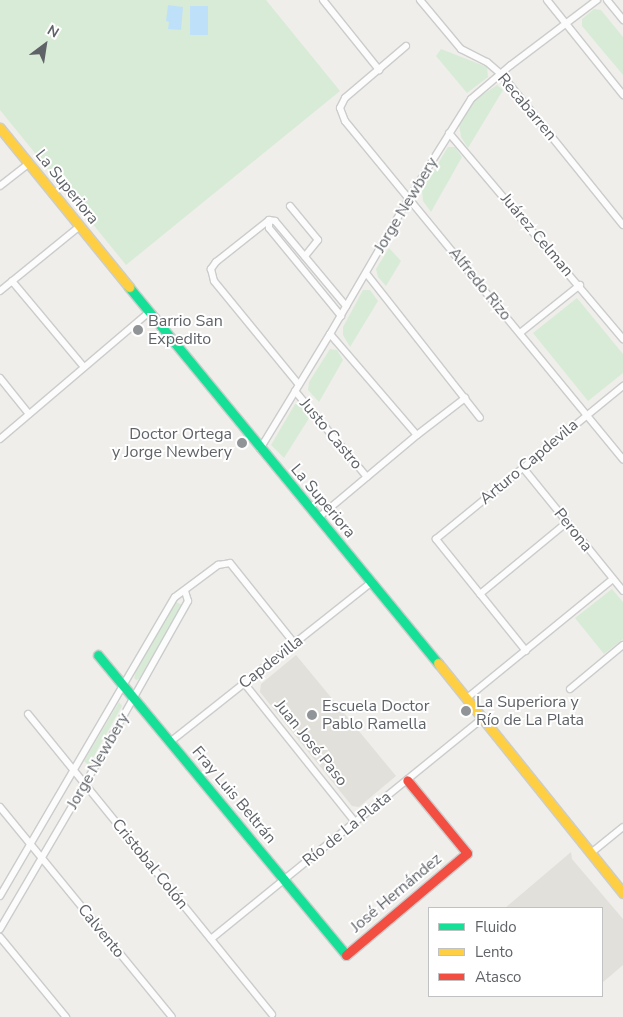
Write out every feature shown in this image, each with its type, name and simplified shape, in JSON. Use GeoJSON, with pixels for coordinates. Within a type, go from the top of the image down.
{"type":"FeatureCollection","features":[{"type":"Feature","properties":{"kind":"main road","name":"La Superiora"},"geometry":{"type":"LineString","coordinates":[[0,128],[260,450],[467,698],[623,893]]}},
{"type":"Feature","properties":{"kind":"main road","name":"Fray Luis Beltrán"},"geometry":{"type":"LineString","coordinates":[[98,656],[345,956]]}},
{"type":"Feature","properties":{"kind":"main road","name":"José Hernández"},"geometry":{"type":"LineString","coordinates":[[345,956],[467,853],[407,780]]}},
{"type":"Feature","properties":{"kind":"street"},"geometry":{"type":"LineString","coordinates":[[323,0],[379,70],[406,46]]}},
{"type":"Feature","properties":{"kind":"street","name":"Recabarren"},"geometry":{"type":"LineString","coordinates":[[420,0],[461,49],[487,62],[500,74],[623,226]]}},
{"type":"Feature","properties":{"kind":"street"},"geometry":{"type":"LineString","coordinates":[[547,0],[623,95]]}},
{"type":"Feature","properties":{"kind":"street","name":"Jorge Newbery"},"geometry":{"type":"LineString","coordinates":[[260,450],[366,274],[409,198],[471,99],[500,74],[567,25],[597,0]]}},
{"type":"Feature","properties":{"kind":"street"},"geometry":{"type":"LineString","coordinates":[[607,0],[623,20]]}},
{"type":"Feature","properties":{"kind":"street","name":"Alfredo Rizo"},"geometry":{"type":"LineString","coordinates":[[379,70],[346,98],[340,108],[345,120],[623,459]]}},
{"type":"Feature","properties":{"kind":"street","name":"Juárez Celman"},"geometry":{"type":"LineString","coordinates":[[449,133],[580,285],[623,339]]}},
{"type":"Feature","properties":{"kind":"street"},"geometry":{"type":"LineString","coordinates":[[0,186],[29,163]]}},
{"type":"Feature","properties":{"kind":"street"},"geometry":{"type":"LineString","coordinates":[[290,206],[318,240],[305,256]]}},
{"type":"Feature","properties":{"kind":"street"},"geometry":{"type":"LineString","coordinates":[[341,316],[269,228],[269,220],[275,221],[346,306]]}},
{"type":"Feature","properties":{"kind":"street","name":"Justo Castro"},"geometry":{"type":"LineString","coordinates":[[269,220],[216,262],[211,269],[214,281],[367,477]]}},
{"type":"Feature","properties":{"kind":"street"},"geometry":{"type":"LineString","coordinates":[[0,291],[80,226]]}},
{"type":"Feature","properties":{"kind":"street"},"geometry":{"type":"LineString","coordinates":[[366,274],[480,418]]}},
{"type":"Feature","properties":{"kind":"street"},"geometry":{"type":"LineString","coordinates":[[12,281],[84,367]]}},
{"type":"Feature","properties":{"kind":"street"},"geometry":{"type":"LineString","coordinates":[[520,333],[580,285]]}},
{"type":"Feature","properties":{"kind":"street"},"geometry":{"type":"LineString","coordinates":[[0,439],[149,312]]}},
{"type":"Feature","properties":{"kind":"street"},"geometry":{"type":"LineString","coordinates":[[330,334],[417,435]]}},
{"type":"Feature","properties":{"kind":"street"},"geometry":{"type":"LineString","coordinates":[[0,378],[29,414]]}},
{"type":"Feature","properties":{"kind":"street","name":"Arturo Capdevila"},"geometry":{"type":"LineString","coordinates":[[480,594],[436,539],[524,469],[586,415],[623,386]]}},
{"type":"Feature","properties":{"kind":"street"},"geometry":{"type":"LineString","coordinates":[[318,518],[417,435],[465,398]]}},
{"type":"Feature","properties":{"kind":"street","name":"Perona"},"geometry":{"type":"LineString","coordinates":[[524,469],[623,591]]}},
{"type":"Feature","properties":{"kind":"street"},"geometry":{"type":"LineString","coordinates":[[526,651],[480,594],[566,523]]}},
{"type":"Feature","properties":{"kind":"street","name":"Jorge Newbery"},"geometry":{"type":"LineString","coordinates":[[0,896],[175,597],[218,564],[230,563],[294,643]]}},
{"type":"Feature","properties":{"kind":"street"},"geometry":{"type":"LineString","coordinates":[[467,698],[613,579]]}},
{"type":"Feature","properties":{"kind":"street","name":"Capdevilla"},"geometry":{"type":"LineString","coordinates":[[170,742],[372,582]]}},
{"type":"Feature","properties":{"kind":"street","name":"Jorge Newbery"},"geometry":{"type":"LineString","coordinates":[[0,929],[85,784],[188,601],[185,591]]}},
{"type":"Feature","properties":{"kind":"street"},"geometry":{"type":"LineString","coordinates":[[570,689],[623,645]]}},
{"type":"Feature","properties":{"kind":"street","name":"Juan José Paso"},"geometry":{"type":"LineString","coordinates":[[244,683],[355,822]]}},
{"type":"Feature","properties":{"kind":"street","name":"Cristobal Colón"},"geometry":{"type":"LineString","coordinates":[[28,714],[272,1014]]}},
{"type":"Feature","properties":{"kind":"street","name":"Río de La Plata"},"geometry":{"type":"LineString","coordinates":[[211,940],[483,718]]}},
{"type":"Feature","properties":{"kind":"street","name":"Calvento"},"geometry":{"type":"LineString","coordinates":[[0,808],[169,1016]]}},
{"type":"Feature","properties":{"kind":"street"},"geometry":{"type":"LineString","coordinates":[[591,853],[623,827]]}},
{"type":"Feature","properties":{"kind":"street"},"geometry":{"type":"LineString","coordinates":[[0,937],[66,1017]]}},
{"type":"Feature","properties":{"kind":"shaded area","name":"Escuela Doctor Pablo Ramella"},"geometry":{"type":"Polygon","coordinates":[[[296,655],[396,776],[359,807],[352,806],[260,692],[261,684],[296,655]]]}},
{"type":"Feature","properties":{"kind":"shaded area"},"geometry":{"type":"Polygon","coordinates":[[[571,852],[572,859],[623,919],[623,965],[603,982],[603,907],[506,907],[571,852]]]}},
{"type":"Feature","properties":{"kind":"green space"},"geometry":{"type":"Polygon","coordinates":[[[0,0],[266,0],[340,91],[126,265],[0,110],[0,0]]]}},
{"type":"Feature","properties":{"kind":"green space"},"geometry":{"type":"Polygon","coordinates":[[[594,9],[601,10],[623,37],[623,75],[582,26],[582,19],[594,9]]]}},
{"type":"Feature","properties":{"kind":"green space"},"geometry":{"type":"Polygon","coordinates":[[[441,49],[487,67],[488,77],[467,93],[436,56],[441,49]]]}},
{"type":"Feature","properties":{"kind":"green space"},"geometry":{"type":"Polygon","coordinates":[[[497,85],[503,90],[468,148],[461,137],[459,123],[476,99],[497,85]]]}},
{"type":"Feature","properties":{"kind":"green space"},"geometry":{"type":"Polygon","coordinates":[[[448,147],[455,147],[462,157],[431,212],[423,201],[422,190],[448,147]]]}},
{"type":"Feature","properties":{"kind":"green space"},"geometry":{"type":"Polygon","coordinates":[[[389,248],[401,261],[386,286],[378,277],[376,269],[389,248]]]}},
{"type":"Feature","properties":{"kind":"green space"},"geometry":{"type":"Polygon","coordinates":[[[363,290],[370,290],[378,301],[350,347],[343,335],[343,327],[363,290]]]}},
{"type":"Feature","properties":{"kind":"green space"},"geometry":{"type":"Polygon","coordinates":[[[577,298],[623,354],[623,373],[588,401],[533,333],[577,298]]]}},
{"type":"Feature","properties":{"kind":"green space"},"geometry":{"type":"Polygon","coordinates":[[[330,349],[337,350],[343,360],[319,402],[308,390],[309,382],[330,349]]]}},
{"type":"Feature","properties":{"kind":"green space"},"geometry":{"type":"Polygon","coordinates":[[[295,404],[301,404],[311,415],[284,458],[271,445],[295,404]]]}},
{"type":"Feature","properties":{"kind":"green space"},"geometry":{"type":"Polygon","coordinates":[[[612,589],[623,602],[623,639],[604,654],[575,618],[612,589]]]}},
{"type":"Feature","properties":{"kind":"green space"},"geometry":{"type":"Polygon","coordinates":[[[176,602],[182,605],[139,679],[136,680],[134,678],[136,671],[176,602]]]}},
{"type":"Feature","properties":{"kind":"green space"},"geometry":{"type":"Polygon","coordinates":[[[119,702],[122,706],[90,763],[87,764],[84,761],[119,702]]]}},
{"type":"Feature","properties":{"kind":"water"},"geometry":{"type":"Polygon","coordinates":[[[168,5],[183,7],[181,30],[168,29],[169,22],[166,21],[168,5]]]}},
{"type":"Feature","properties":{"kind":"water"},"geometry":{"type":"Polygon","coordinates":[[[190,6],[208,6],[208,35],[190,35],[190,6]]]}},
{"type":"Feature","properties":{"kind":"traffic: fast"},"geometry":{"type":"LineString","coordinates":[[129,287],[438,663]]}},
{"type":"Feature","properties":{"kind":"traffic: fast"},"geometry":{"type":"LineString","coordinates":[[98,655],[346,955]]}},
{"type":"Feature","properties":{"kind":"traffic: slow"},"geometry":{"type":"LineString","coordinates":[[0,128],[129,287]]}},
{"type":"Feature","properties":{"kind":"traffic: slow"},"geometry":{"type":"LineString","coordinates":[[438,663],[623,893]]}},
{"type":"Feature","properties":{"kind":"traffic: jam"},"geometry":{"type":"LineString","coordinates":[[346,955],[467,853],[407,780]]}},
{"type":"Feature","properties":{"kind":"place","name":"Barrio San Expedito"},"geometry":{"type":"Point","coordinates":[138,330]}},
{"type":"Feature","properties":{"kind":"place","name":"Doctor Ortega y Jorge Newbery"},"geometry":{"type":"Point","coordinates":[242,443]}},
{"type":"Feature","properties":{"kind":"place","name":"La Superiora y Río de La Plata"},"geometry":{"type":"Point","coordinates":[466,711]}},
{"type":"Feature","properties":{"kind":"place","name":"Escuela Doctor Pablo Ramella"},"geometry":{"type":"Point","coordinates":[312,715]}}]}
